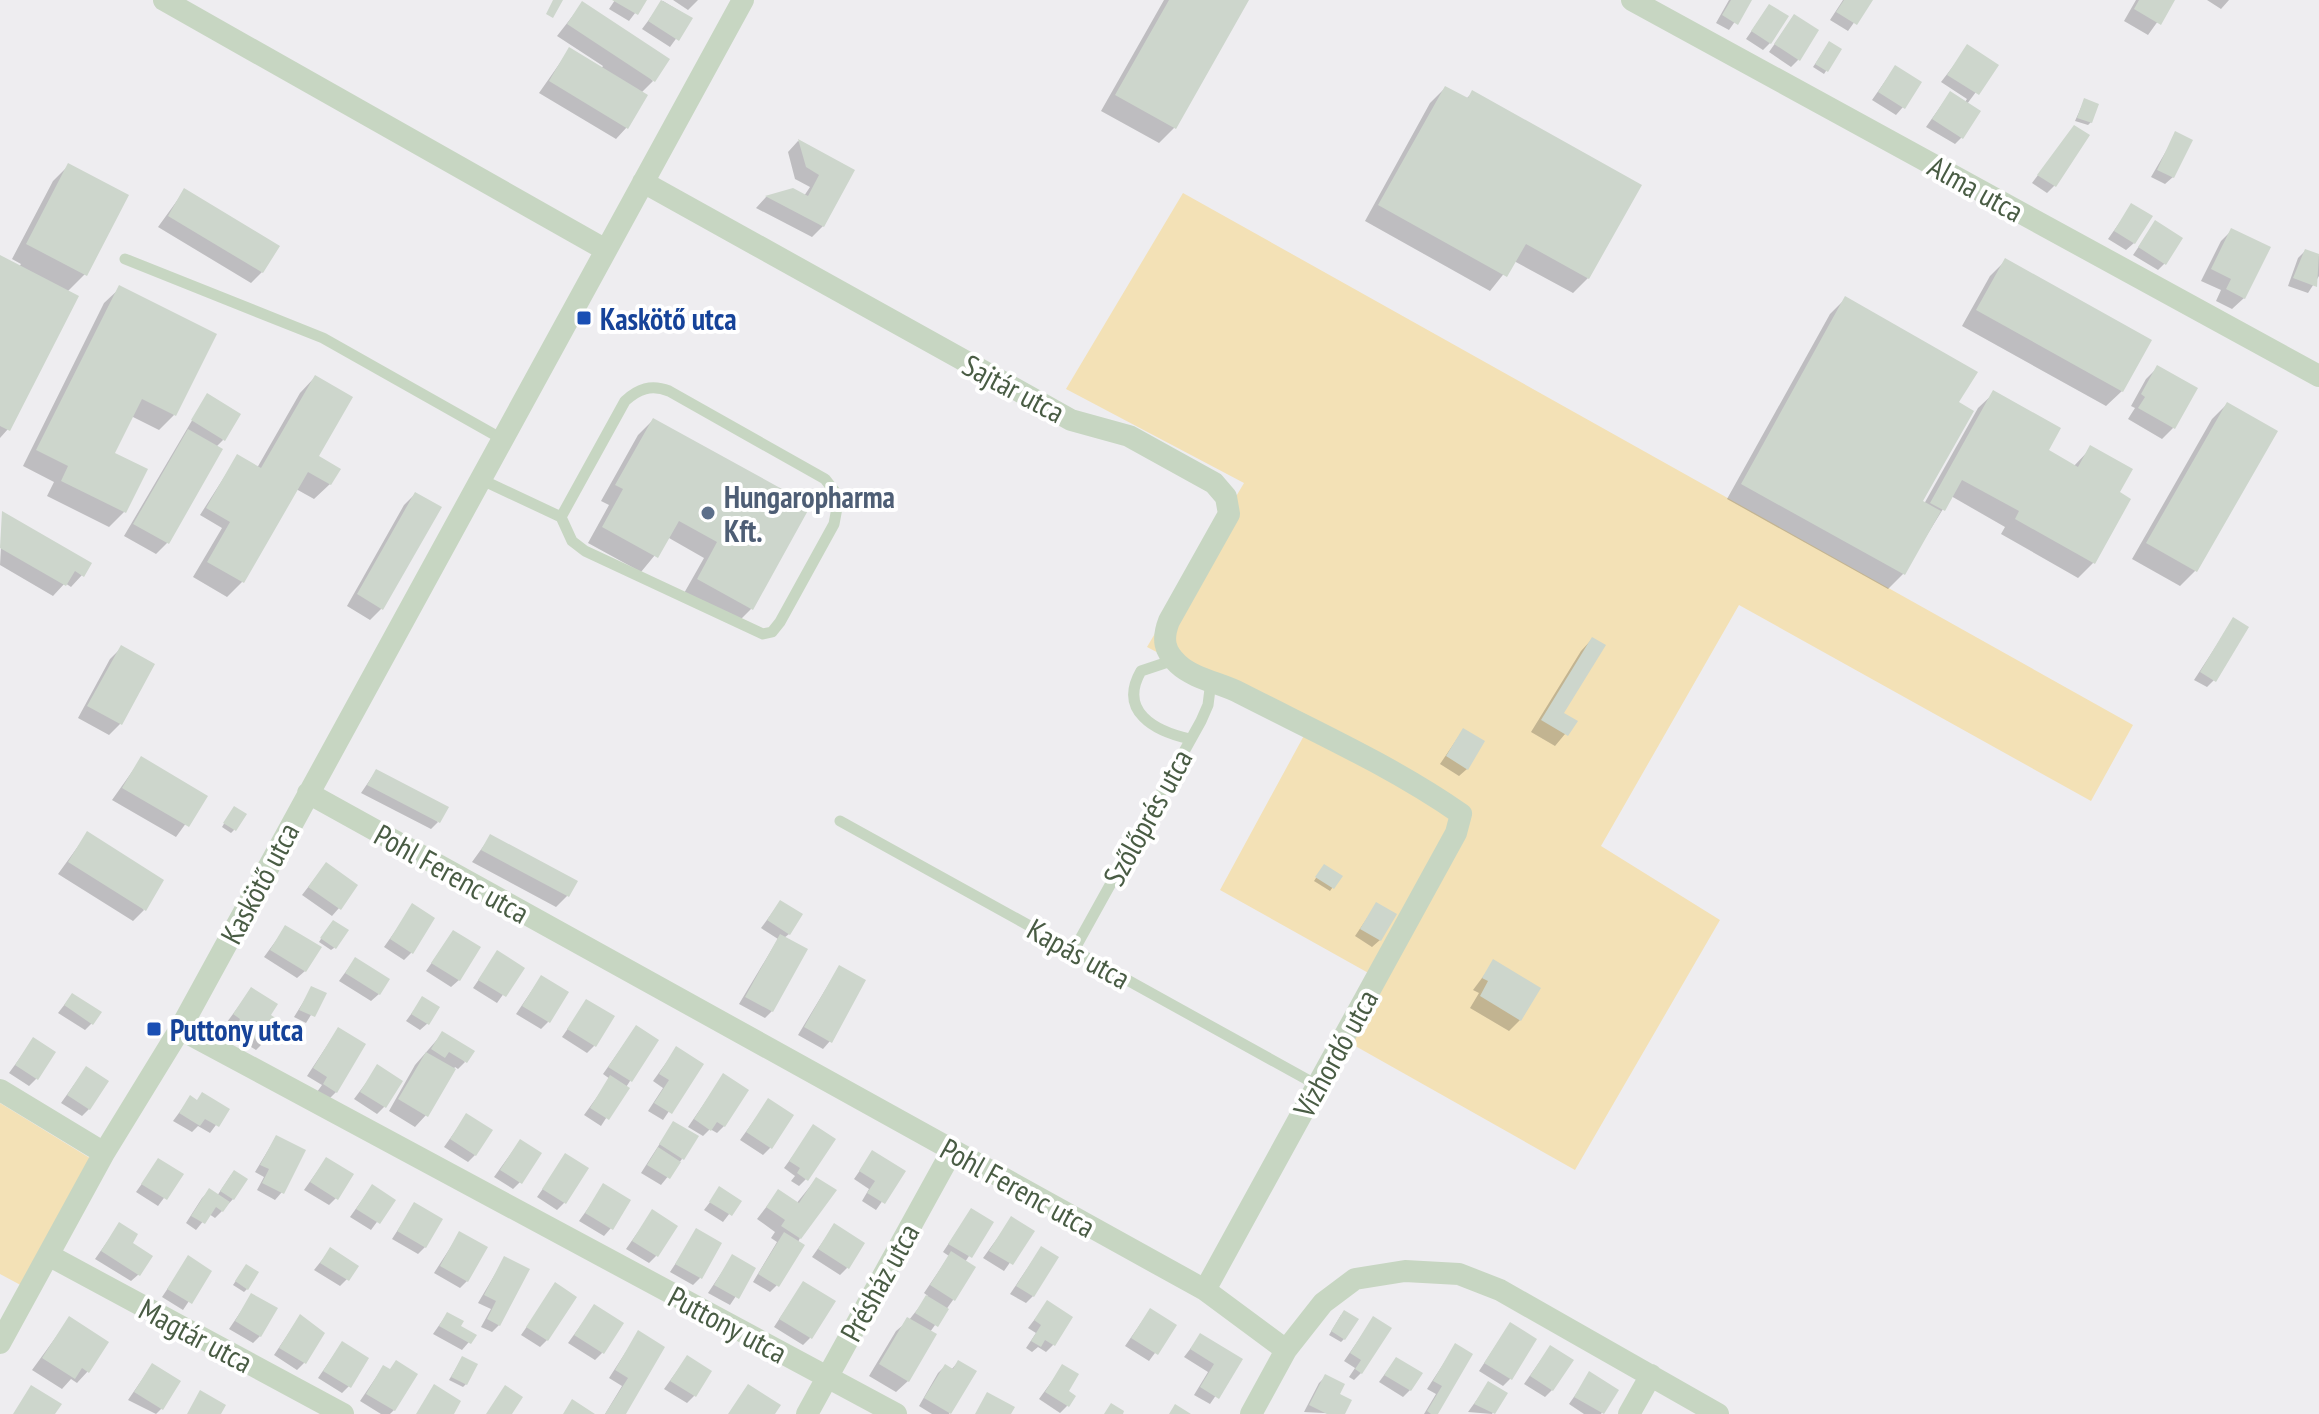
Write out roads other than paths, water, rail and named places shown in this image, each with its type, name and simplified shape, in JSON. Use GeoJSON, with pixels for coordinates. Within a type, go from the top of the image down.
{"type":"FeatureCollection","features":[{"type":"Feature","properties":{"kind":"street"},"geometry":{"type":"LineString","coordinates":[[164,0],[606,250]]}},
{"type":"Feature","properties":{"kind":"street","name":"Kaskötő utca"},"geometry":{"type":"LineString","coordinates":[[0,1343],[104,1153],[180,1029],[743,0]]}},
{"type":"Feature","properties":{"kind":"street","name":"Alma utca"},"geometry":{"type":"LineString","coordinates":[[1632,0],[2319,376]]}},
{"type":"Feature","properties":{"kind":"street","name":"Sajtár utca"},"geometry":{"type":"LineString","coordinates":[[643,182],[1060,414],[1129,436],[1214,483],[1226,497],[1229,514],[1163,636],[1166,650],[1174,660]]}},
{"type":"Feature","properties":{"kind":"street"},"geometry":{"type":"LineString","coordinates":[[1174,660],[1211,681]]}},
{"type":"Feature","properties":{"kind":"street","name":"Vízhordó utca"},"geometry":{"type":"LineString","coordinates":[[1205,1290],[1456,833],[1461,814],[1366,759],[1211,681]]}},
{"type":"Feature","properties":{"kind":"street","name":"Pohl Ferenc utca"},"geometry":{"type":"LineString","coordinates":[[308,793],[1205,1290],[1286,1350]]}},
{"type":"Feature","properties":{"kind":"street","name":"Puttony utca"},"geometry":{"type":"LineString","coordinates":[[180,1029],[896,1414]]}},
{"type":"Feature","properties":{"kind":"street"},"geometry":{"type":"LineString","coordinates":[[0,1090],[104,1153]]}},
{"type":"Feature","properties":{"kind":"street","name":"Présház utca"},"geometry":{"type":"LineString","coordinates":[[807,1414],[952,1151]]}},
{"type":"Feature","properties":{"kind":"street","name":"Magtár utca"},"geometry":{"type":"LineString","coordinates":[[50,1256],[343,1414]]}},
{"type":"Feature","properties":{"kind":"street"},"geometry":{"type":"LineString","coordinates":[[1251,1414],[1286,1350],[1323,1303],[1355,1279],[1405,1271],[1459,1274],[1500,1290],[1718,1414]]}},
{"type":"Feature","properties":{"kind":"street"},"geometry":{"type":"LineString","coordinates":[[1629,1414],[1651,1375]]}},
{"type":"Feature","properties":{"kind":"lane"},"geometry":{"type":"LineString","coordinates":[[125,259],[323,338],[502,439]]}},
{"type":"Feature","properties":{"kind":"lane"},"geometry":{"type":"LineString","coordinates":[[480,479],[561,517],[572,541],[585,551],[763,634],[772,632],[780,622],[834,524],[839,497],[825,479],[669,391],[653,387],[642,388],[625,401],[561,517]]}},
{"type":"Feature","properties":{"kind":"lane"},"geometry":{"type":"LineString","coordinates":[[1174,660],[1141,671],[1133,686],[1132,700],[1140,714],[1156,726],[1190,739]]}},
{"type":"Feature","properties":{"kind":"lane","name":"Szőlőprés utca"},"geometry":{"type":"LineString","coordinates":[[1074,950],[1208,705],[1211,681]]}},
{"type":"Feature","properties":{"kind":"lane","name":"Kapás utca"},"geometry":{"type":"LineString","coordinates":[[840,821],[1317,1085]]}},
{"type":"Feature","properties":{"kind":"place","name":"Kaskötő utca"},"geometry":{"type":"Point","coordinates":[584,318]}},
{"type":"Feature","properties":{"kind":"place","name":"Hungaropharma Kft."},"geometry":{"type":"Point","coordinates":[708,513]}},
{"type":"Feature","properties":{"kind":"place","name":"Puttony utca"},"geometry":{"type":"Point","coordinates":[154,1029]}}]}
